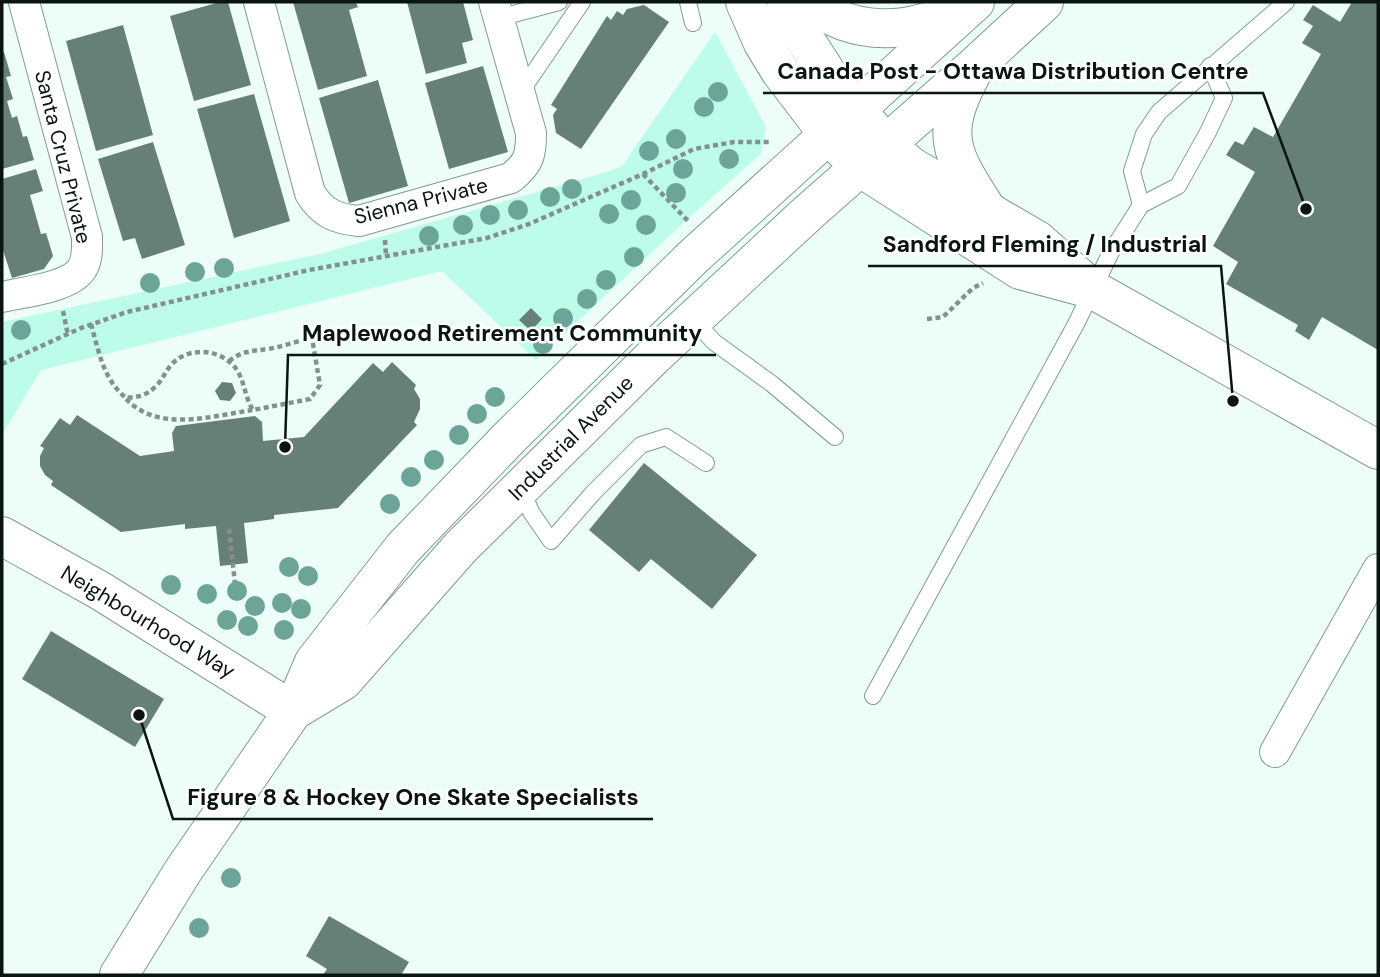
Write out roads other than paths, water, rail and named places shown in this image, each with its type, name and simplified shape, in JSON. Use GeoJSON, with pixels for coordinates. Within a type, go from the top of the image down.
{"type":"FeatureCollection","features":[{"type":"Feature","properties":{"kind":"main road"},"geometry":{"type":"LineString","coordinates":[[745,2],[763,43],[780,71],[841,121],[874,156],[1020,270],[1092,289]]}},
{"type":"Feature","properties":{"kind":"main road"},"geometry":{"type":"LineString","coordinates":[[786,2],[811,50],[841,121]]}},
{"type":"Feature","properties":{"kind":"main road"},"geometry":{"type":"LineString","coordinates":[[811,2],[836,19],[868,27],[888,28],[929,20],[963,2]]}},
{"type":"Feature","properties":{"kind":"main road","name":"Industrial Avenue"},"geometry":{"type":"LineString","coordinates":[[119,975],[183,871],[293,711],[314,662],[403,548],[510,436],[693,257],[975,2]]}},
{"type":"Feature","properties":{"kind":"main road","name":"Industrial Avenue"},"geometry":{"type":"LineString","coordinates":[[293,711],[343,681],[460,548],[693,319],[1044,2]]}},
{"type":"Feature","properties":{"kind":"main road"},"geometry":{"type":"LineString","coordinates":[[976,65],[957,101],[952,118],[953,147],[961,168],[987,210]]}},
{"type":"Feature","properties":{"kind":"main road"},"geometry":{"type":"LineString","coordinates":[[874,156],[912,167],[987,210],[1037,240],[1092,289],[1378,450]]}},
{"type":"Feature","properties":{"kind":"main road","name":"Neighbourhood Way"},"geometry":{"type":"LineString","coordinates":[[2,536],[99,590],[293,711]]}},
{"type":"Feature","properties":{"kind":"street","name":"Santa Cruz Private"},"geometry":{"type":"LineString","coordinates":[[2,297],[66,282],[81,270],[87,254],[87,237],[24,2]]}},
{"type":"Feature","properties":{"kind":"street","name":"Sienna Private"},"geometry":{"type":"LineString","coordinates":[[259,2],[310,193],[318,207],[340,220],[359,221],[511,178],[525,166],[531,150],[531,133],[496,10]]}},
{"type":"Feature","properties":{"kind":"street"},"geometry":{"type":"LineString","coordinates":[[1275,752],[1378,569]]}},
{"type":"Feature","properties":{"kind":"lane"},"geometry":{"type":"LineString","coordinates":[[496,10],[559,2]]}},
{"type":"Feature","properties":{"kind":"lane"},"geometry":{"type":"LineString","coordinates":[[520,93],[582,2]]}},
{"type":"Feature","properties":{"kind":"lane"},"geometry":{"type":"LineString","coordinates":[[688,2],[693,23]]}},
{"type":"Feature","properties":{"kind":"lane"},"geometry":{"type":"LineString","coordinates":[[1141,205],[1132,171],[1144,134],[1158,112],[1286,2]]}},
{"type":"Feature","properties":{"kind":"lane"},"geometry":{"type":"LineString","coordinates":[[873,696],[1076,324],[1111,252],[1141,205],[1178,186],[1208,132],[1224,98],[1210,66]]}},
{"type":"Feature","properties":{"kind":"lane"},"geometry":{"type":"LineString","coordinates":[[693,319],[715,342],[772,384],[835,437]]}},
{"type":"Feature","properties":{"kind":"lane"},"geometry":{"type":"LineString","coordinates":[[521,488],[531,512],[551,541],[593,493],[641,445],[666,437],[706,463]]}},
{"type":"Feature","properties":{"kind":"place","name":"Canada Post - Ottawa Distribution Centre"},"geometry":{"type":"Point","coordinates":[1306,209]}},
{"type":"Feature","properties":{"kind":"place","name":"Sandford Fleming / Industrial"},"geometry":{"type":"Point","coordinates":[1233,401]}},
{"type":"Feature","properties":{"kind":"place","name":"Maplewood Retirement Community"},"geometry":{"type":"Point","coordinates":[285,447]}},
{"type":"Feature","properties":{"kind":"place","name":"Figure 8 & Hockey One Skate Specialists"},"geometry":{"type":"Point","coordinates":[139,715]}}]}
